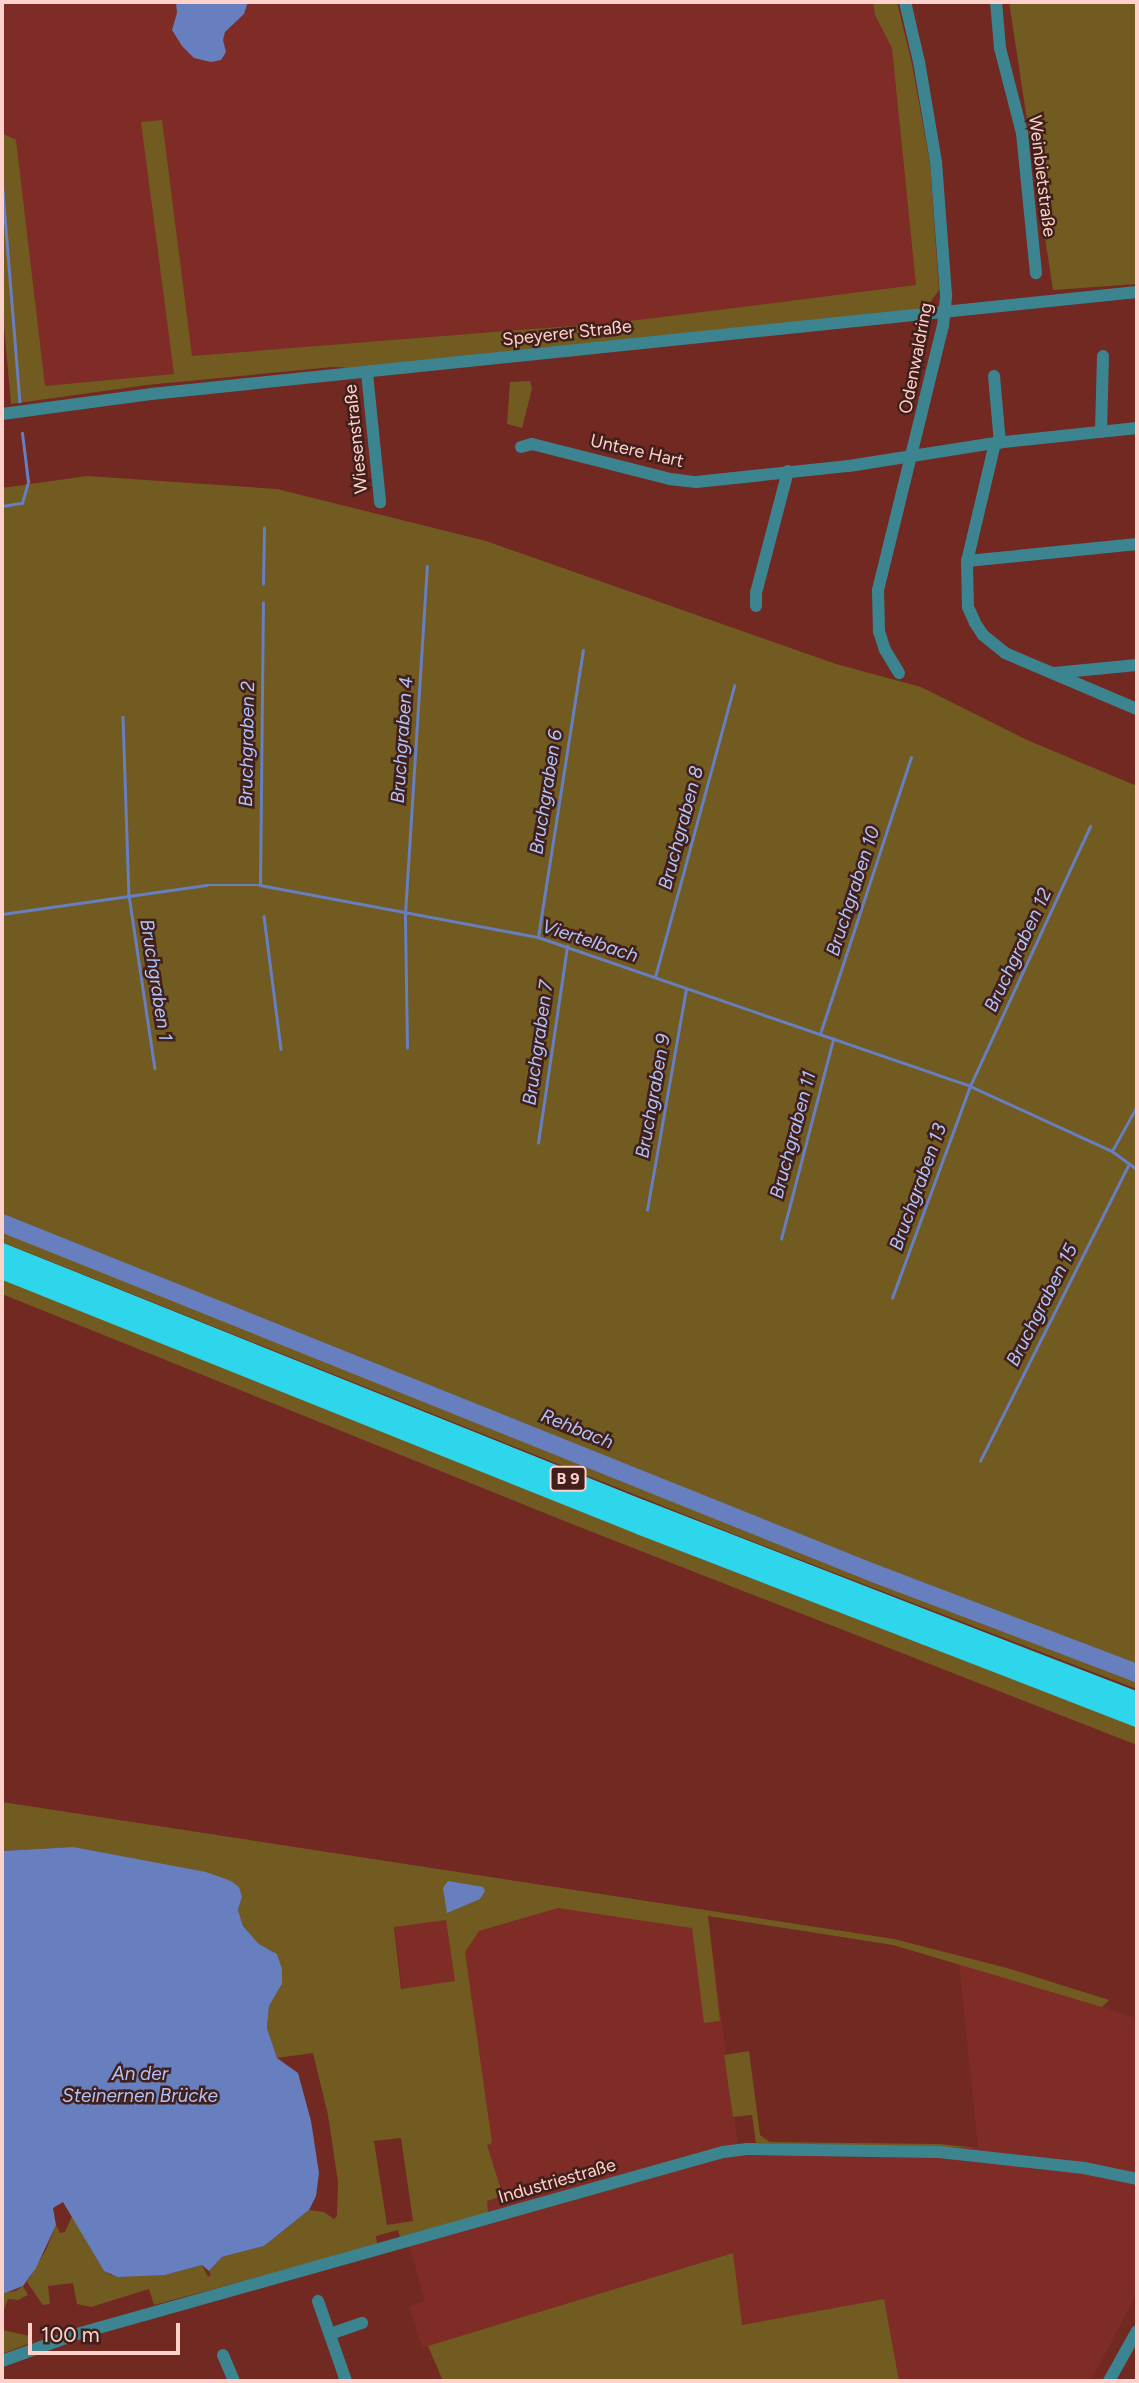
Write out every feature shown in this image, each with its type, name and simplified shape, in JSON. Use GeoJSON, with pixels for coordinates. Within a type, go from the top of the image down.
{"type":"FeatureCollection","features":[{"type":"Feature","properties":{"kind":"highway","name":"B 9"},"geometry":{"type":"LineString","coordinates":[[2,1252],[642,1509],[1137,1701]]}},
{"type":"Feature","properties":{"kind":"highway","name":"B 9"},"geometry":{"type":"LineString","coordinates":[[2,1270],[653,1531],[1137,1718]]}},
{"type":"Feature","properties":{"kind":"street","name":"Odenwaldring"},"geometry":{"type":"LineString","coordinates":[[899,673],[885,650],[876,608],[878,590],[913,454],[945,312],[936,162],[919,62],[905,2]]}},
{"type":"Feature","properties":{"kind":"street","name":"Weinbietstraße"},"geometry":{"type":"LineString","coordinates":[[996,2],[1000,48],[1022,133],[1036,273]]}},
{"type":"Feature","properties":{"kind":"street","name":"Speyerer Straße"},"geometry":{"type":"LineString","coordinates":[[2,414],[151,394],[1137,292]]}},
{"type":"Feature","properties":{"kind":"street"},"geometry":{"type":"LineString","coordinates":[[1101,432],[1103,356]]}},
{"type":"Feature","properties":{"kind":"street","name":"Wiesenstraße"},"geometry":{"type":"LineString","coordinates":[[368,373],[380,502]]}},
{"type":"Feature","properties":{"kind":"street"},"geometry":{"type":"LineString","coordinates":[[994,376],[997,443],[967,561],[968,607],[983,635],[1005,653],[1137,709]]}},
{"type":"Feature","properties":{"kind":"street","name":"Untere Hart"},"geometry":{"type":"LineString","coordinates":[[521,447],[532,444],[670,479],[696,482],[849,466],[913,454],[1137,428]]}},
{"type":"Feature","properties":{"kind":"street"},"geometry":{"type":"LineString","coordinates":[[756,606],[756,593],[788,471]]}},
{"type":"Feature","properties":{"kind":"street"},"geometry":{"type":"LineString","coordinates":[[967,561],[1137,544]]}},
{"type":"Feature","properties":{"kind":"street"},"geometry":{"type":"LineString","coordinates":[[1054,674],[1137,664]]}},
{"type":"Feature","properties":{"kind":"street","name":"Industriestraße"},"geometry":{"type":"LineString","coordinates":[[2,2361],[77,2334],[723,2152],[747,2149],[939,2152],[1084,2168],[1137,2179]]}},
{"type":"Feature","properties":{"kind":"street"},"geometry":{"type":"LineString","coordinates":[[318,2301],[346,2381]]}},
{"type":"Feature","properties":{"kind":"street"},"geometry":{"type":"LineString","coordinates":[[330,2334],[362,2323]]}},
{"type":"Feature","properties":{"kind":"street"},"geometry":{"type":"LineString","coordinates":[[1109,2381],[1137,2331]]}},
{"type":"Feature","properties":{"kind":"street"},"geometry":{"type":"LineString","coordinates":[[223,2355],[234,2381]]}},
{"type":"Feature","properties":{"kind":"shaded area"},"geometry":{"type":"Polygon","coordinates":[[[2,2],[897,2],[912,64],[930,164],[939,290],[929,304],[25,388],[2,150],[2,2]]]}},
{"type":"Feature","properties":{"kind":"shaded area"},"geometry":{"type":"Polygon","coordinates":[[[873,2],[897,2],[912,64],[930,164],[939,290],[929,304],[930,309],[354,368],[332,367],[147,385],[11,404],[2,304],[2,133],[16,140],[45,386],[174,374],[141,122],[162,120],[192,356],[622,322],[916,285],[892,48],[875,15],[873,2]]]}},
{"type":"Feature","properties":{"kind":"shaded area"},"geometry":{"type":"Polygon","coordinates":[[[1009,2],[1137,2],[1137,284],[1053,290],[1009,2]]]}},
{"type":"Feature","properties":{"kind":"shaded area"},"geometry":{"type":"Polygon","coordinates":[[[530,381],[532,389],[522,428],[507,424],[510,382],[530,381]]]}},
{"type":"Feature","properties":{"kind":"shaded area"},"geometry":{"type":"Polygon","coordinates":[[[87,476],[277,489],[486,541],[836,664],[921,687],[1027,740],[1137,786],[1137,1689],[736,1535],[2,1242],[2,488],[87,476]]]}},
{"type":"Feature","properties":{"kind":"shaded area"},"geometry":{"type":"Polygon","coordinates":[[[2,1279],[706,1561],[1137,1727],[1137,1745],[577,1526],[2,1294],[2,1279]]]}},
{"type":"Feature","properties":{"kind":"shaded area"},"geometry":{"type":"Polygon","coordinates":[[[2,1802],[894,1939],[1007,1968],[1109,2000],[1102,2007],[893,1945],[708,1916],[720,2021],[704,2023],[692,1928],[558,1908],[479,1931],[465,1952],[492,2143],[487,2145],[503,2196],[487,2201],[488,2213],[400,2237],[398,2230],[376,2236],[377,2245],[154,2305],[149,2289],[91,2307],[77,2304],[73,2283],[48,2286],[50,2304],[43,2305],[27,2282],[46,2250],[56,2225],[60,2233],[65,2232],[72,2216],[104,2271],[111,2275],[165,2275],[202,2265],[208,2277],[211,2275],[209,2271],[222,2257],[264,2246],[309,2210],[324,2212],[334,2219],[337,2216],[338,2182],[328,2115],[313,2053],[277,2058],[267,2028],[269,2006],[282,1984],[277,1954],[259,1944],[243,1926],[238,1910],[242,1897],[73,1847],[2,1851],[2,1802]],[[446,1920],[394,1927],[401,1989],[455,1981],[446,1920]],[[401,2138],[374,2141],[387,2225],[413,2221],[401,2138]]]}},
{"type":"Feature","properties":{"kind":"shaded area"},"geometry":{"type":"Polygon","coordinates":[[[387,1866],[708,1916],[738,2145],[978,2148],[959,1962],[1137,2018],[1137,2293],[1091,2381],[899,2381],[883,2300],[742,2325],[732,2253],[422,2348],[409,2306],[425,2301],[409,2245],[432,2229],[387,1866]]]}},
{"type":"Feature","properties":{"kind":"shaded area"},"geometry":{"type":"Polygon","coordinates":[[[749,2051],[760,2135],[770,2142],[939,2144],[978,2148],[756,2143],[752,2115],[733,2117],[724,2055],[749,2051]]]}},
{"type":"Feature","properties":{"kind":"shaded area"},"geometry":{"type":"Polygon","coordinates":[[[733,2253],[742,2325],[884,2299],[899,2381],[443,2381],[428,2346],[733,2253]]]}},
{"type":"Feature","properties":{"kind":"shaded area"},"geometry":{"type":"Polygon","coordinates":[[[23,2286],[28,2295],[18,2300],[8,2299],[2,2315],[2,2293],[16,2291],[23,2286]]]}},
{"type":"Feature","properties":{"kind":"shaded area"},"geometry":{"type":"Polygon","coordinates":[[[2,2330],[30,2336],[33,2342],[2,2354],[2,2330]]]}},
{"type":"Feature","properties":{"kind":"water"},"geometry":{"type":"Polygon","coordinates":[[[176,2],[248,2],[244,14],[225,32],[223,40],[226,52],[221,60],[211,62],[194,58],[182,46],[172,30],[177,13],[176,2]]]}},
{"type":"Feature","properties":{"kind":"water","name":"An der Steinernen Brücke"},"geometry":{"type":"Polygon","coordinates":[[[73,1847],[206,1872],[231,1881],[239,1887],[242,1897],[238,1910],[243,1926],[259,1944],[277,1954],[282,1969],[282,1984],[269,2006],[267,2028],[277,2058],[298,2073],[311,2121],[319,2173],[316,2196],[309,2210],[264,2246],[222,2257],[209,2271],[202,2265],[165,2275],[118,2277],[104,2271],[63,2202],[53,2208],[56,2225],[36,2268],[23,2286],[2,2293],[2,1851],[73,1847]]]}},
{"type":"Feature","properties":{"kind":"water"},"geometry":{"type":"Polygon","coordinates":[[[448,1881],[483,1887],[485,1891],[480,1899],[447,1913],[443,1888],[448,1881]]]}},
{"type":"Feature","properties":{"kind":"waterway"},"geometry":{"type":"LineString","coordinates":[[2,179],[20,401]]}},
{"type":"Feature","properties":{"kind":"waterway"},"geometry":{"type":"LineString","coordinates":[[2,506],[22,503],[28,482],[22,433]]}},
{"type":"Feature","properties":{"kind":"waterway","name":"Bruchgraben 2"},"geometry":{"type":"LineString","coordinates":[[263,584],[264,528]]}},
{"type":"Feature","properties":{"kind":"waterway","name":"Bruchgraben 4"},"geometry":{"type":"LineString","coordinates":[[407,1048],[405,914],[427,567]]}},
{"type":"Feature","properties":{"kind":"waterway","name":"Bruchgraben 2"},"geometry":{"type":"LineString","coordinates":[[260,885],[263,603]]}},
{"type":"Feature","properties":{"kind":"waterway","name":"Bruchgraben 6"},"geometry":{"type":"LineString","coordinates":[[538,937],[583,651]]}},
{"type":"Feature","properties":{"kind":"waterway","name":"Bruchgraben 8"},"geometry":{"type":"LineString","coordinates":[[655,977],[734,686]]}},
{"type":"Feature","properties":{"kind":"waterway","name":"Viertelbach"},"geometry":{"type":"LineString","coordinates":[[123,717],[129,895],[155,1068]]}},
{"type":"Feature","properties":{"kind":"waterway","name":"Bruchgraben 10"},"geometry":{"type":"LineString","coordinates":[[820,1034],[911,758]]}},
{"type":"Feature","properties":{"kind":"waterway","name":"Bruchgraben 12"},"geometry":{"type":"LineString","coordinates":[[892,1298],[970,1086],[1090,826]]}},
{"type":"Feature","properties":{"kind":"waterway","name":"Viertelbach"},"geometry":{"type":"LineString","coordinates":[[2,914],[206,885],[260,885],[538,937],[970,1086],[1112,1151],[1137,1169]]}},
{"type":"Feature","properties":{"kind":"waterway"},"geometry":{"type":"LineString","coordinates":[[264,916],[281,1049]]}},
{"type":"Feature","properties":{"kind":"waterway","name":"Bruchgraben 7"},"geometry":{"type":"LineString","coordinates":[[538,1143],[567,946]]}},
{"type":"Feature","properties":{"kind":"waterway","name":"Bruchgraben 9"},"geometry":{"type":"LineString","coordinates":[[647,1210],[686,989]]}},
{"type":"Feature","properties":{"kind":"waterway","name":"Bruchgraben 11"},"geometry":{"type":"LineString","coordinates":[[781,1239],[833,1039]]}},
{"type":"Feature","properties":{"kind":"waterway"},"geometry":{"type":"LineString","coordinates":[[1112,1151],[1137,1106]]}},
{"type":"Feature","properties":{"kind":"waterway","name":"Bruchgraben 15"},"geometry":{"type":"LineString","coordinates":[[980,1461],[1129,1164]]}},
{"type":"Feature","properties":{"kind":"waterway","name":"Rehbach"},"geometry":{"type":"LineString","coordinates":[[2,1223],[876,1574],[1137,1673]]}},
{"type":"Feature","properties":{"kind":"water label","name":"Bruchgraben 1"},"geometry":{"type":"Point","coordinates":[156,980]}},
{"type":"Feature","properties":{"kind":"water label","name":"Bruchgraben 13"},"geometry":{"type":"Point","coordinates":[918,1187]}}]}
